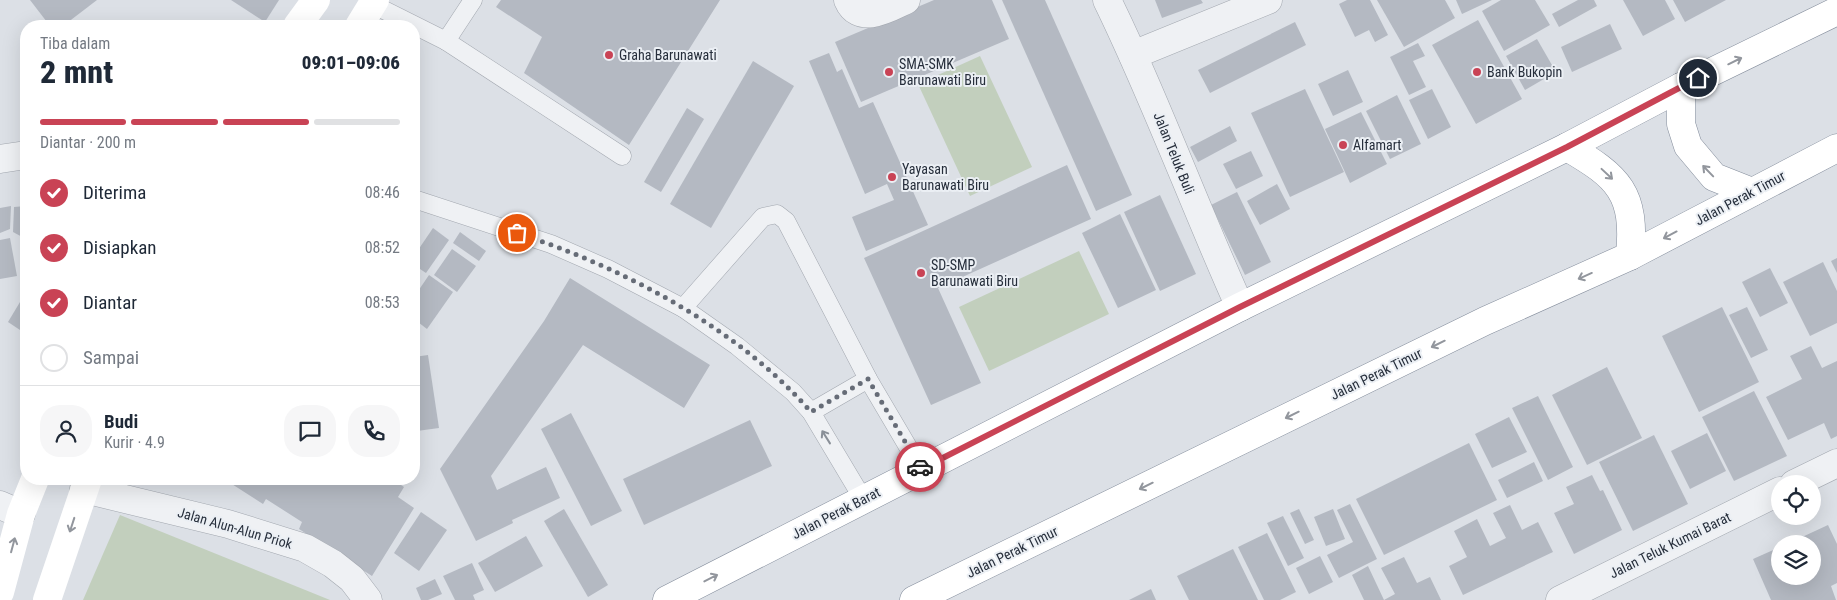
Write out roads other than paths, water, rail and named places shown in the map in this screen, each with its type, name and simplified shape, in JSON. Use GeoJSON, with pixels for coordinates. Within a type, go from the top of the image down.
{"type":"FeatureCollection","features":[{"type":"Feature","properties":{"kind":"main road"},"geometry":{"type":"LineString","coordinates":[[301,20],[316,0]]}},
{"type":"Feature","properties":{"kind":"main road","name":"Jalan Perak Barat"},"geometry":{"type":"LineString","coordinates":[[667,600],[1240,307],[1567,147],[1681,87],[1837,11]]}},
{"type":"Feature","properties":{"kind":"main road"},"geometry":{"type":"LineString","coordinates":[[1681,87],[1681,124],[1688,146],[1714,177],[1752,192]]}},
{"type":"Feature","properties":{"kind":"main road"},"geometry":{"type":"LineString","coordinates":[[1567,147],[1609,174],[1622,191],[1630,210],[1632,234],[1630,256]]}},
{"type":"Feature","properties":{"kind":"main road","name":"Jalan Perak Timur"},"geometry":{"type":"LineString","coordinates":[[914,600],[1485,321],[1630,256],[1837,148]]}},
{"type":"Feature","properties":{"kind":"main road"},"geometry":{"type":"LineString","coordinates":[[0,592],[11,510],[31,485]]}},
{"type":"Feature","properties":{"kind":"main road"},"geometry":{"type":"LineString","coordinates":[[47,600],[86,485]]}},
{"type":"Feature","properties":{"kind":"street"},"geometry":{"type":"LineString","coordinates":[[848,0],[856,10],[871,14],[906,0]]}},
{"type":"Feature","properties":{"kind":"street","name":"Jalan Teluk Buli"},"geometry":{"type":"LineString","coordinates":[[1107,0],[1133,54],[1198,214],[1240,307]]}},
{"type":"Feature","properties":{"kind":"street"},"geometry":{"type":"LineString","coordinates":[[1133,54],[1268,0]]}},
{"type":"Feature","properties":{"kind":"street"},"geometry":{"type":"LineString","coordinates":[[0,159],[20,156]]}},
{"type":"Feature","properties":{"kind":"street"},"geometry":{"type":"LineString","coordinates":[[1812,475],[1837,463]]}},
{"type":"Feature","properties":{"kind":"street","name":"Jalan Alun-Alun Priok"},"geometry":{"type":"LineString","coordinates":[[90,485],[305,548],[333,564],[352,579],[368,600]]}},
{"type":"Feature","properties":{"kind":"street","name":"Jalan Teluk Kumai Barat"},"geometry":{"type":"LineString","coordinates":[[1560,600],[1771,495]]}},
{"type":"Feature","properties":{"kind":"lane"},"geometry":{"type":"LineString","coordinates":[[446,41],[473,0]]}},
{"type":"Feature","properties":{"kind":"lane"},"geometry":{"type":"LineString","coordinates":[[369,10],[394,20]]}},
{"type":"Feature","properties":{"kind":"lane"},"geometry":{"type":"LineString","coordinates":[[420,31],[446,41],[622,156]]}},
{"type":"Feature","properties":{"kind":"lane"},"geometry":{"type":"LineString","coordinates":[[420,201],[551,244],[608,269],[683,308],[765,366],[793,392],[811,412],[863,499]]}},
{"type":"Feature","properties":{"kind":"lane"},"geometry":{"type":"LineString","coordinates":[[683,308],[764,217],[777,214],[786,220],[868,379],[921,469]]}},
{"type":"Feature","properties":{"kind":"lane"},"geometry":{"type":"LineString","coordinates":[[811,412],[868,379]]}},
{"type":"Feature","properties":{"kind":"place","name":"Graha Barunawati"},"geometry":{"type":"Point","coordinates":[609,55]}},
{"type":"Feature","properties":{"kind":"place","name":"SMA-SMK Barunawati Biru"},"geometry":{"type":"Point","coordinates":[889,72]}},
{"type":"Feature","properties":{"kind":"place","name":"Bank Bukopin"},"geometry":{"type":"Point","coordinates":[1477,72]}},
{"type":"Feature","properties":{"kind":"place","name":"Alfamart"},"geometry":{"type":"Point","coordinates":[1343,145]}},
{"type":"Feature","properties":{"kind":"place","name":"Yayasan Barunawati Biru"},"geometry":{"type":"Point","coordinates":[892,177]}},
{"type":"Feature","properties":{"kind":"place","name":"SD-SMP Barunawati Biru"},"geometry":{"type":"Point","coordinates":[921,273]}}]}
